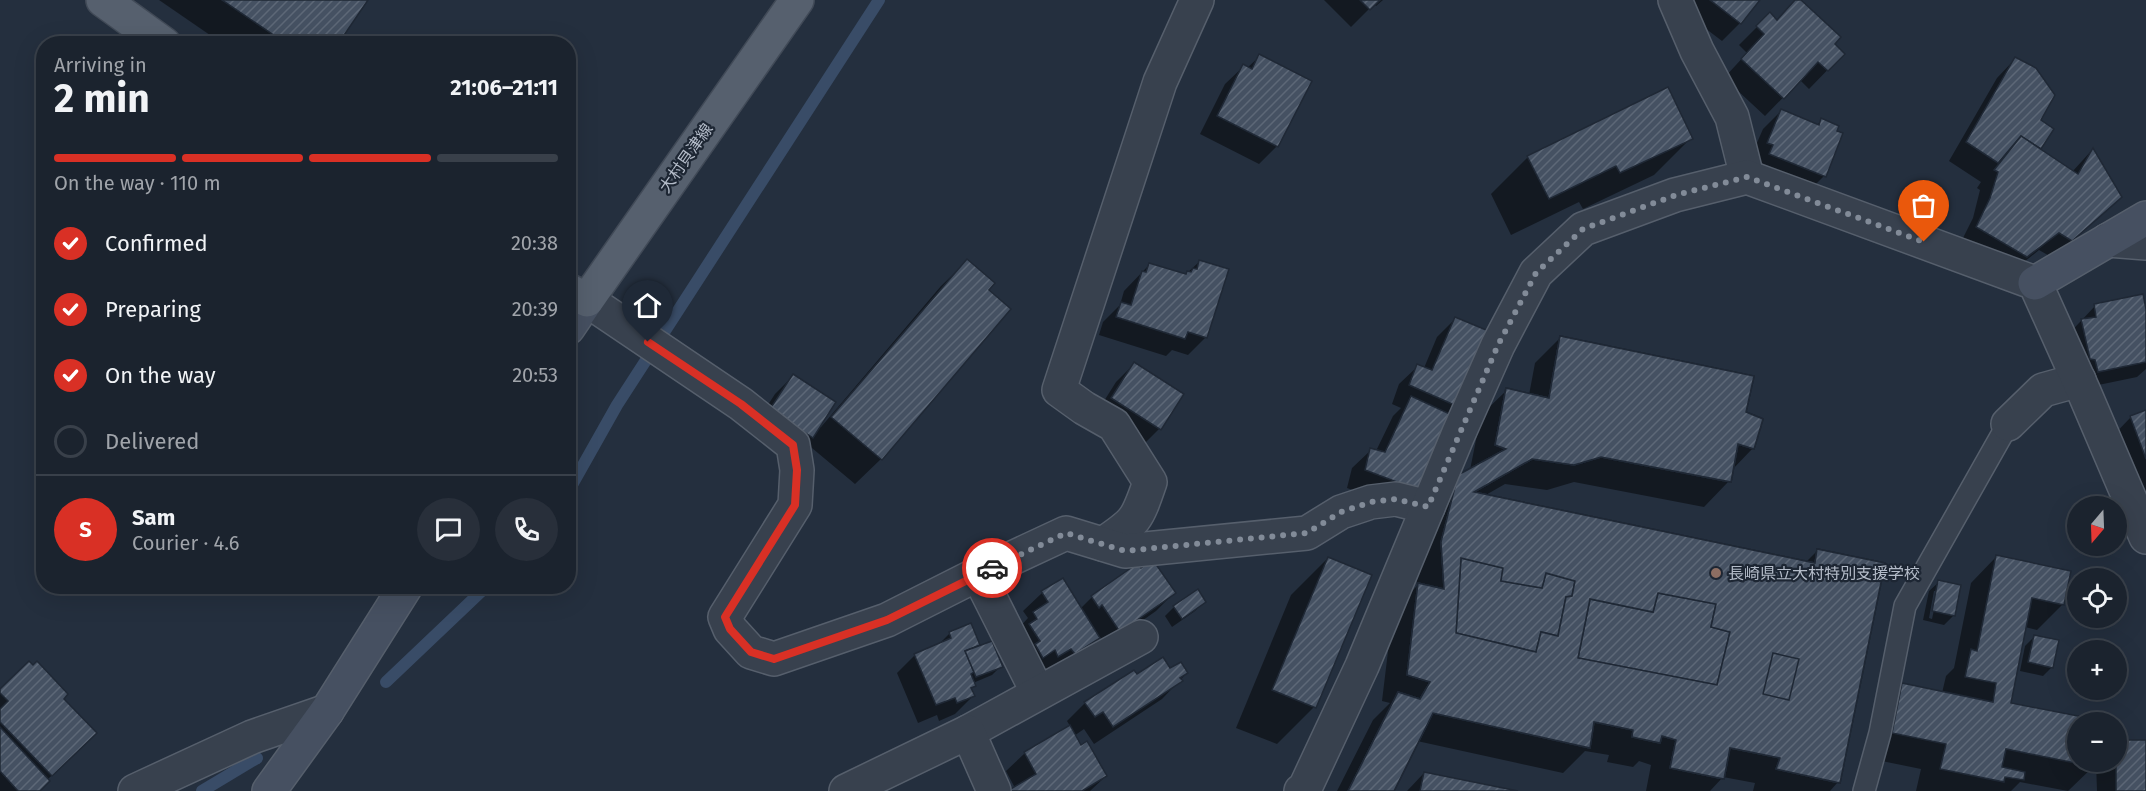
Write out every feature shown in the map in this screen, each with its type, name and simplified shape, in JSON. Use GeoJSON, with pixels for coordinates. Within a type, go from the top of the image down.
{"type":"FeatureCollection","features":[{"type":"Feature","properties":{"kind":"main road"},"geometry":{"type":"LineString","coordinates":[[103,0],[153,36]]}},
{"type":"Feature","properties":{"kind":"main road","name":"大村貝津線"},"geometry":{"type":"LineString","coordinates":[[578,295],[797,0]]}},
{"type":"Feature","properties":{"kind":"main road"},"geometry":{"type":"LineString","coordinates":[[2035,283],[2146,218]]}},
{"type":"Feature","properties":{"kind":"main road"},"geometry":{"type":"LineString","coordinates":[[269,791],[327,711],[401,594]]}},
{"type":"Feature","properties":{"kind":"street"},"geometry":{"type":"LineString","coordinates":[[1102,544],[1130,527],[1140,512],[1150,482],[1114,425],[1059,390],[1160,82],[1197,0]]}},
{"type":"Feature","properties":{"kind":"street"},"geometry":{"type":"LineString","coordinates":[[1675,0],[1697,51],[1732,117],[1747,177]]}},
{"type":"Feature","properties":{"kind":"street"},"geometry":{"type":"LineString","coordinates":[[1301,791],[1305,788],[1362,666],[1498,345],[1536,273],[1583,229],[1676,195],[1747,177],[2035,283],[2146,537]]}},
{"type":"Feature","properties":{"kind":"street"},"geometry":{"type":"LineString","coordinates":[[2108,240],[2146,243]]}},
{"type":"Feature","properties":{"kind":"street"},"geometry":{"type":"LineString","coordinates":[[578,295],[741,404],[793,445],[797,470],[795,505],[725,617],[730,629],[751,652],[774,659],[887,620],[1066,533],[1125,551],[1307,533],[1341,512],[1371,502],[1396,499],[1428,507]]}},
{"type":"Feature","properties":{"kind":"street"},"geometry":{"type":"LineString","coordinates":[[2008,424],[2043,390],[2079,380]]}},
{"type":"Feature","properties":{"kind":"street"},"geometry":{"type":"LineString","coordinates":[[978,574],[1038,693]]}},
{"type":"Feature","properties":{"kind":"street"},"geometry":{"type":"LineString","coordinates":[[846,791],[968,732],[1141,637]]}},
{"type":"Feature","properties":{"kind":"street"},"geometry":{"type":"LineString","coordinates":[[135,791],[252,737],[327,711]]}},
{"type":"Feature","properties":{"kind":"street"},"geometry":{"type":"LineString","coordinates":[[968,732],[994,791]]}},
{"type":"Feature","properties":{"kind":"lane"},"geometry":{"type":"LineString","coordinates":[[1864,791],[1880,732],[1905,606],[2008,424]]}},
{"type":"Feature","properties":{"kind":"building"},"geometry":{"type":"Polygon","coordinates":[[[222,0],[368,0],[343,36],[275,36],[222,0]]]}},
{"type":"Feature","properties":{"kind":"building"},"geometry":{"type":"Polygon","coordinates":[[[1360,0],[1380,0],[1370,10],[1360,0]]]}},
{"type":"Feature","properties":{"kind":"building"},"geometry":{"type":"Polygon","coordinates":[[[1710,0],[1760,0],[1741,24],[1710,0]]]}},
{"type":"Feature","properties":{"kind":"building"},"geometry":{"type":"Polygon","coordinates":[[[1795,0],[1801,0],[1841,37],[1835,44],[1845,54],[1828,71],[1818,62],[1784,99],[1741,59],[1764,34],[1756,26],[1770,12],[1777,20],[1795,0]]]}},
{"type":"Feature","properties":{"kind":"building"},"geometry":{"type":"Polygon","coordinates":[[[1259,54],[1312,81],[1278,147],[1217,116],[1243,64],[1252,69],[1259,54]]]}},
{"type":"Feature","properties":{"kind":"building"},"geometry":{"type":"Polygon","coordinates":[[[2015,57],[2036,68],[2055,95],[2041,120],[2054,129],[2041,149],[2021,136],[1998,163],[1966,142],[2015,57]]]}},
{"type":"Feature","properties":{"kind":"building"},"geometry":{"type":"Polygon","coordinates":[[[1668,87],[1693,139],[1620,173],[1616,166],[1549,199],[1527,156],[1668,87]]]}},
{"type":"Feature","properties":{"kind":"building"},"geometry":{"type":"Polygon","coordinates":[[[1781,109],[1819,125],[1821,118],[1839,126],[1837,131],[1843,133],[1826,177],[1769,154],[1773,145],[1767,143],[1781,109]]]}},
{"type":"Feature","properties":{"kind":"building"},"geometry":{"type":"Polygon","coordinates":[[[2021,136],[2078,174],[2093,148],[2122,197],[2072,241],[2059,233],[2027,257],[1976,227],[1990,198],[1998,172],[1994,170],[2021,136]]]}},
{"type":"Feature","properties":{"kind":"building"},"geometry":{"type":"Polygon","coordinates":[[[967,259],[995,283],[989,290],[1011,309],[882,460],[831,417],[967,259]]]}},
{"type":"Feature","properties":{"kind":"building"},"geometry":{"type":"Polygon","coordinates":[[[1199,260],[1229,269],[1207,338],[1188,332],[1185,339],[1116,317],[1121,302],[1131,305],[1142,271],[1146,272],[1149,263],[1186,274],[1193,268],[1197,269],[1199,260]]]}},
{"type":"Feature","properties":{"kind":"building"},"geometry":{"type":"Polygon","coordinates":[[[2143,294],[2146,309],[2146,362],[2098,372],[2095,360],[2090,359],[2081,319],[2096,317],[2094,304],[2143,294]]]}},
{"type":"Feature","properties":{"kind":"building"},"geometry":{"type":"Polygon","coordinates":[[[1455,317],[1491,332],[1459,407],[1409,385],[1417,364],[1432,370],[1455,317]]]}},
{"type":"Feature","properties":{"kind":"building"},"geometry":{"type":"Polygon","coordinates":[[[1560,336],[1754,376],[1746,412],[1763,419],[1754,449],[1738,444],[1731,482],[1601,457],[1574,465],[1532,459],[1474,492],[1815,563],[1817,549],[1885,563],[1840,783],[1776,769],[1780,758],[1730,748],[1724,779],[1670,768],[1676,740],[1662,736],[1660,743],[1632,737],[1633,730],[1594,722],[1590,748],[1433,713],[1394,791],[1348,791],[1398,692],[1420,699],[1430,682],[1407,675],[1418,583],[1444,589],[1441,542],[1458,475],[1506,449],[1495,445],[1506,388],[1549,398],[1560,336]],[[1773,653],[1763,694],[1789,700],[1799,659],[1773,653]]]}},
{"type":"Feature","properties":{"kind":"building"},"geometry":{"type":"Polygon","coordinates":[[[1560,336],[1754,376],[1746,412],[1763,419],[1754,449],[1738,444],[1731,482],[1601,457],[1574,465],[1532,459],[1474,492],[1815,563],[1817,549],[1885,563],[1840,783],[1776,769],[1780,758],[1730,748],[1724,779],[1670,768],[1676,740],[1662,736],[1660,743],[1632,737],[1633,730],[1594,722],[1590,748],[1433,713],[1394,791],[1348,791],[1398,692],[1420,699],[1430,682],[1407,675],[1418,583],[1444,589],[1441,542],[1458,475],[1506,449],[1495,445],[1506,388],[1549,398],[1560,336]],[[1461,558],[1456,633],[1536,652],[1541,632],[1558,636],[1566,597],[1572,596],[1575,581],[1546,573],[1542,588],[1501,581],[1503,568],[1461,558]],[[1658,593],[1653,612],[1590,599],[1578,658],[1717,685],[1730,632],[1711,627],[1716,604],[1658,593]]]}},
{"type":"Feature","properties":{"kind":"building"},"geometry":{"type":"Polygon","coordinates":[[[1560,336],[1754,376],[1746,412],[1763,419],[1754,449],[1738,444],[1731,482],[1601,457],[1574,465],[1532,459],[1474,492],[1815,563],[1817,549],[1885,563],[1840,783],[1776,769],[1780,758],[1730,748],[1724,779],[1670,768],[1676,740],[1662,736],[1660,743],[1632,737],[1633,730],[1594,722],[1590,748],[1433,713],[1394,791],[1348,791],[1398,692],[1420,699],[1430,682],[1407,675],[1418,583],[1444,589],[1441,542],[1458,475],[1506,449],[1495,445],[1506,388],[1549,398],[1560,336]],[[1461,558],[1456,633],[1536,652],[1541,632],[1558,636],[1566,597],[1572,596],[1575,581],[1546,573],[1542,588],[1501,581],[1503,568],[1461,558]],[[1658,593],[1653,612],[1590,599],[1578,658],[1717,685],[1730,632],[1711,627],[1716,604],[1658,593]],[[1773,653],[1763,694],[1789,700],[1799,659],[1773,653]]]}},
{"type":"Feature","properties":{"kind":"building"},"geometry":{"type":"Polygon","coordinates":[[[1134,362],[1184,394],[1161,430],[1111,398],[1134,362]]]}},
{"type":"Feature","properties":{"kind":"building"},"geometry":{"type":"Polygon","coordinates":[[[793,374],[836,402],[813,438],[770,409],[793,374]]]}},
{"type":"Feature","properties":{"kind":"building"},"geometry":{"type":"Polygon","coordinates":[[[1411,396],[1452,415],[1418,490],[1365,470],[1370,448],[1385,452],[1411,396]]]}},
{"type":"Feature","properties":{"kind":"building"},"geometry":{"type":"Polygon","coordinates":[[[2146,410],[2146,459],[2130,416],[2146,410]]]}},
{"type":"Feature","properties":{"kind":"building"},"geometry":{"type":"Polygon","coordinates":[[[1996,555],[2067,570],[2064,605],[2032,598],[2011,703],[2067,714],[2067,761],[2006,749],[2002,767],[2025,772],[2024,780],[2005,777],[2004,782],[1940,769],[1946,744],[1892,733],[1902,683],[1993,702],[1996,683],[1965,677],[1971,649],[1977,651],[1996,555]]]}},
{"type":"Feature","properties":{"kind":"building"},"geometry":{"type":"Polygon","coordinates":[[[1328,557],[1372,575],[1316,708],[1272,690],[1328,557]]]}},
{"type":"Feature","properties":{"kind":"building"},"geometry":{"type":"Polygon","coordinates":[[[1153,560],[1176,593],[1120,632],[1102,605],[1099,608],[1091,596],[1138,563],[1141,568],[1153,560]]]}},
{"type":"Feature","properties":{"kind":"building"},"geometry":{"type":"Polygon","coordinates":[[[1063,578],[1100,638],[1075,654],[1071,649],[1058,657],[1055,650],[1043,658],[1035,644],[1040,641],[1029,624],[1037,619],[1033,612],[1048,602],[1041,591],[1063,578]]]}},
{"type":"Feature","properties":{"kind":"building"},"geometry":{"type":"Polygon","coordinates":[[[1938,580],[1961,585],[1955,616],[1932,611],[1938,580]]]}},
{"type":"Feature","properties":{"kind":"building"},"geometry":{"type":"Polygon","coordinates":[[[1198,589],[1206,602],[1182,619],[1173,606],[1198,589]]]}},
{"type":"Feature","properties":{"kind":"building"},"geometry":{"type":"Polygon","coordinates":[[[971,623],[980,645],[965,651],[974,672],[971,674],[976,686],[971,688],[975,696],[957,703],[955,698],[936,705],[914,654],[951,638],[949,632],[971,623]]]}},
{"type":"Feature","properties":{"kind":"building"},"geometry":{"type":"Polygon","coordinates":[[[2034,635],[2059,640],[2053,668],[2028,662],[2034,635]]]}},
{"type":"Feature","properties":{"kind":"building"},"geometry":{"type":"Polygon","coordinates":[[[992,641],[1003,667],[976,677],[965,651],[992,641]]]}},
{"type":"Feature","properties":{"kind":"building"},"geometry":{"type":"Polygon","coordinates":[[[1163,657],[1170,668],[1181,662],[1188,673],[1180,678],[1183,681],[1113,727],[1103,712],[1095,717],[1084,702],[1134,670],[1137,674],[1163,657]]]}},
{"type":"Feature","properties":{"kind":"building"},"geometry":{"type":"Polygon","coordinates":[[[29,661],[33,665],[37,661],[68,694],[64,699],[97,733],[52,776],[0,722],[0,709],[8,701],[0,693],[0,689],[29,661]]]}},
{"type":"Feature","properties":{"kind":"building"},"geometry":{"type":"Polygon","coordinates":[[[1070,725],[1081,745],[1087,741],[1107,776],[1082,791],[1010,791],[1036,774],[1024,752],[1070,725]]]}},
{"type":"Feature","properties":{"kind":"building"},"geometry":{"type":"Polygon","coordinates":[[[0,727],[50,781],[40,791],[18,791],[0,771],[0,727]]]}},
{"type":"Feature","properties":{"kind":"building"},"geometry":{"type":"Polygon","coordinates":[[[2127,740],[2146,740],[2146,791],[2116,791],[2116,772],[2127,772],[2127,740]]]}},
{"type":"Feature","properties":{"kind":"building"},"geometry":{"type":"Polygon","coordinates":[[[1424,772],[1518,791],[1420,791],[1424,772]]]}},
{"type":"Feature","properties":{"kind":"waterway"},"geometry":{"type":"LineString","coordinates":[[576,478],[617,405],[879,0]]}},
{"type":"Feature","properties":{"kind":"waterway"},"geometry":{"type":"LineString","coordinates":[[386,682],[479,594]]}},
{"type":"Feature","properties":{"kind":"waterway"},"geometry":{"type":"LineString","coordinates":[[202,791],[257,758]]}},
{"type":"Feature","properties":{"kind":"way so far"},"geometry":{"type":"LineString","coordinates":[[992,568],[1066,533],[1125,551],[1307,533],[1341,512],[1371,502],[1396,499],[1428,507],[1498,345],[1536,273],[1583,229],[1676,195],[1747,177],[1924,242]]}},
{"type":"Feature","properties":{"kind":"place","name":"長崎県立大村特別支援学校"},"geometry":{"type":"Point","coordinates":[1716,573]}},
{"type":"Feature","properties":{"kind":"route"},"geometry":{"type":"LineString","coordinates":[[648,342],[741,404],[793,445],[797,470],[795,505],[725,617],[730,629],[751,652],[774,659],[835,639],[887,620],[992,568]]}}]}
